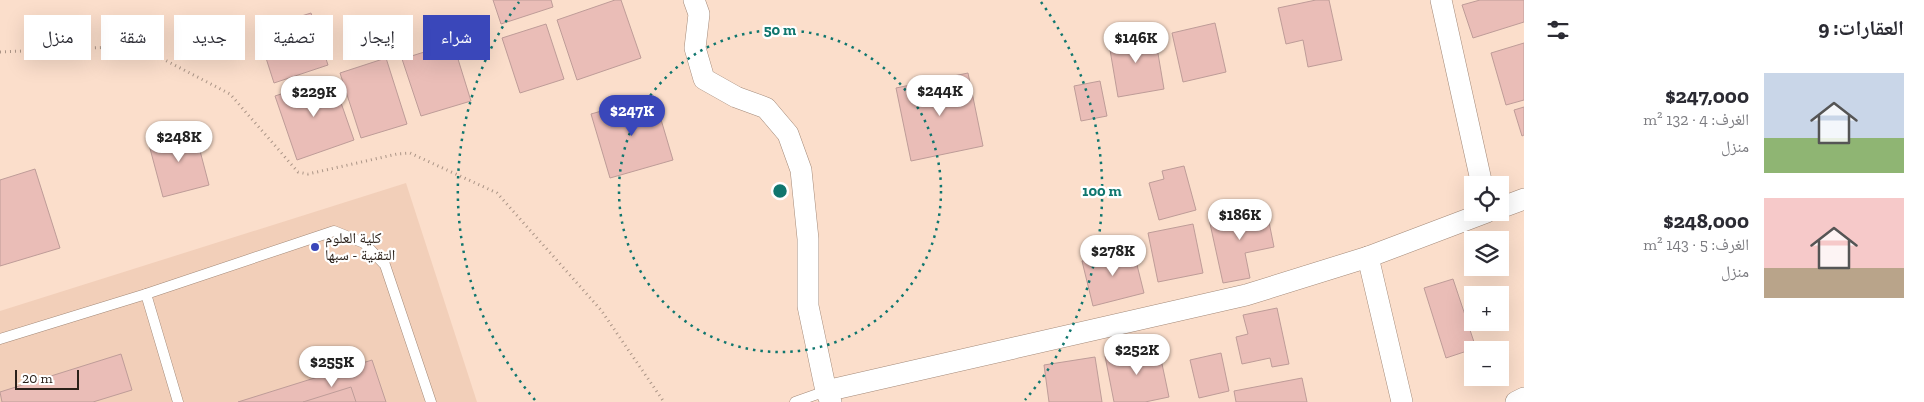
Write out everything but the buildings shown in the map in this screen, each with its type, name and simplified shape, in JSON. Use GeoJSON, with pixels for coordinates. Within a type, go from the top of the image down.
{"type":"FeatureCollection","features":[{"type":"Feature","properties":{"kind":"street"},"geometry":{"type":"LineString","coordinates":[[694,0],[699,14],[695,48],[704,79],[736,96],[766,108],[788,134],[801,170],[808,239],[808,306],[829,397],[1246,295],[1368,257],[1464,221]]}},
{"type":"Feature","properties":{"kind":"street"},"geometry":{"type":"LineString","coordinates":[[1441,0],[1480,176]]}},
{"type":"Feature","properties":{"kind":"street"},"geometry":{"type":"LineString","coordinates":[[1509,205],[1524,199]]}},
{"type":"Feature","properties":{"kind":"street"},"geometry":{"type":"LineString","coordinates":[[1368,257],[1402,402]]}},
{"type":"Feature","properties":{"kind":"street"},"geometry":{"type":"LineString","coordinates":[[1516,402],[1524,398]]}},
{"type":"Feature","properties":{"kind":"lane"},"geometry":{"type":"LineString","coordinates":[[0,339],[146,294],[334,231],[364,244],[385,264],[431,402]]}},
{"type":"Feature","properties":{"kind":"lane"},"geometry":{"type":"LineString","coordinates":[[146,294],[178,402]]}},
{"type":"Feature","properties":{"kind":"lane"},"geometry":{"type":"LineString","coordinates":[[795,402],[829,397]]}},
{"type":"Feature","properties":{"kind":"path"},"geometry":{"type":"LineString","coordinates":[[0,52],[138,46],[230,94],[298,172],[308,174],[397,154],[410,153],[496,193],[601,310],[664,402]]}},
{"type":"Feature","properties":{"kind":"shaded area","name":"كلية العلوم التقنية - سبها"},"geometry":{"type":"Polygon","coordinates":[[[406,183],[477,402],[0,402],[0,311],[406,183]]]}},
{"type":"Feature","properties":{"kind":"place","name":"كلية العلوم التقنية - سبها"},"geometry":{"type":"Point","coordinates":[315,247]}}]}
